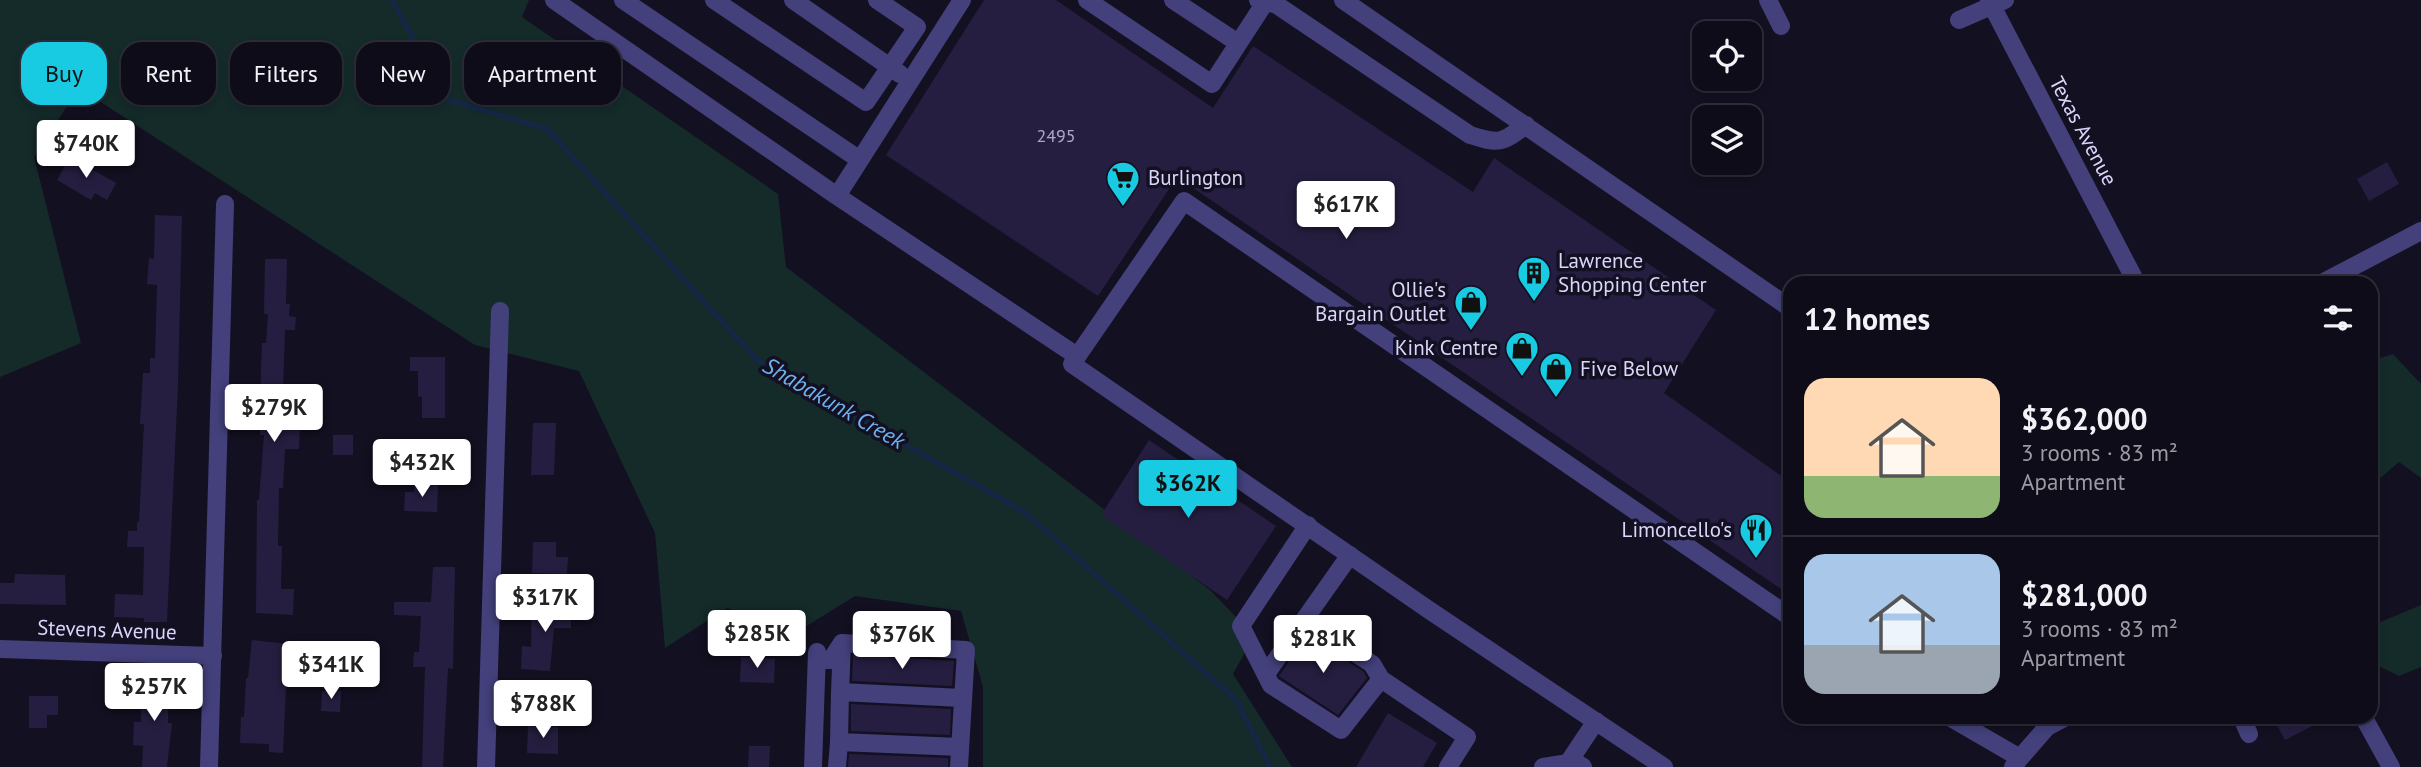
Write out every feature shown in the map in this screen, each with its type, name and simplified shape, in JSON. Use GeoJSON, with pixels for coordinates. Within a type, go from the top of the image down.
{"type":"FeatureCollection","features":[{"type":"Feature","properties":{"kind":"street"},"geometry":{"type":"LineString","coordinates":[[554,0],[836,196],[1077,356]]}},
{"type":"Feature","properties":{"kind":"street"},"geometry":{"type":"LineString","coordinates":[[623,0],[860,160]]}},
{"type":"Feature","properties":{"kind":"street"},"geometry":{"type":"LineString","coordinates":[[714,0],[866,103],[917,27],[877,0]]}},
{"type":"Feature","properties":{"kind":"street"},"geometry":{"type":"LineString","coordinates":[[793,0],[910,81]]}},
{"type":"Feature","properties":{"kind":"street"},"geometry":{"type":"LineString","coordinates":[[836,196],[962,0]]}},
{"type":"Feature","properties":{"kind":"street"},"geometry":{"type":"LineString","coordinates":[[1087,0],[1212,84],[1261,2],[1274,3],[1470,135],[1494,142],[1510,137],[1526,125]]}},
{"type":"Feature","properties":{"kind":"street"},"geometry":{"type":"LineString","coordinates":[[1173,0],[1238,43]]}},
{"type":"Feature","properties":{"kind":"street"},"geometry":{"type":"LineString","coordinates":[[1343,0],[1783,303]]}},
{"type":"Feature","properties":{"kind":"street"},"geometry":{"type":"LineString","coordinates":[[1768,0],[1781,26]]}},
{"type":"Feature","properties":{"kind":"street"},"geometry":{"type":"LineString","coordinates":[[1959,20],[1996,2]]}},
{"type":"Feature","properties":{"kind":"street","name":"Texas Avenue"},"geometry":{"type":"LineString","coordinates":[[1996,2],[2133,276]]}},
{"type":"Feature","properties":{"kind":"street"},"geometry":{"type":"LineString","coordinates":[[1664,767],[1072,364],[1184,201],[1783,612]]}},
{"type":"Feature","properties":{"kind":"street"},"geometry":{"type":"LineString","coordinates":[[209,767],[225,204]]}},
{"type":"Feature","properties":{"kind":"street"},"geometry":{"type":"LineString","coordinates":[[2335,276],[2421,231]]}},
{"type":"Feature","properties":{"kind":"street"},"geometry":{"type":"LineString","coordinates":[[486,767],[500,311]]}},
{"type":"Feature","properties":{"kind":"street"},"geometry":{"type":"LineString","coordinates":[[1308,525],[1241,626],[1271,685],[1341,730],[1381,679]]}},
{"type":"Feature","properties":{"kind":"street"},"geometry":{"type":"LineString","coordinates":[[1266,674],[1350,555]]}},
{"type":"Feature","properties":{"kind":"street"},"geometry":{"type":"LineString","coordinates":[[1305,620],[1372,664],[1381,679],[1467,737],[1448,767]]}},
{"type":"Feature","properties":{"kind":"street"},"geometry":{"type":"LineString","coordinates":[[813,767],[817,656],[831,660],[842,643]]}},
{"type":"Feature","properties":{"kind":"street"},"geometry":{"type":"LineString","coordinates":[[837,767],[842,643]]}},
{"type":"Feature","properties":{"kind":"street"},"geometry":{"type":"LineString","coordinates":[[842,643],[966,650],[959,767]]}},
{"type":"Feature","properties":{"kind":"street","name":"Stevens Avenue"},"geometry":{"type":"LineString","coordinates":[[0,649],[212,656]]}},
{"type":"Feature","properties":{"kind":"street"},"geometry":{"type":"LineString","coordinates":[[840,692],[962,698]]}},
{"type":"Feature","properties":{"kind":"street"},"geometry":{"type":"LineString","coordinates":[[1543,767],[1575,765],[1596,722]]}},
{"type":"Feature","properties":{"kind":"street"},"geometry":{"type":"LineString","coordinates":[[1960,724],[2016,762],[2053,724]]}},
{"type":"Feature","properties":{"kind":"street"},"geometry":{"type":"LineString","coordinates":[[2367,724],[2391,767]]}},
{"type":"Feature","properties":{"kind":"street"},"geometry":{"type":"LineString","coordinates":[[839,742],[960,747]]}},
{"type":"Feature","properties":{"kind":"green space"},"geometry":{"type":"Polygon","coordinates":[[[0,0],[529,0],[522,17],[558,42],[464,42],[464,105],[621,105],[621,85],[778,194],[786,267],[1210,590],[1254,636],[1233,674],[1292,767],[983,767],[983,687],[961,611],[855,596],[797,632],[727,608],[665,648],[655,533],[579,371],[475,345],[105,105],[107,42],[21,42],[21,105],[68,105],[34,157],[81,343],[0,377],[0,0]]]}},
{"type":"Feature","properties":{"kind":"green space"},"geometry":{"type":"Polygon","coordinates":[[[2393,354],[2421,384],[2421,478],[2399,462],[2378,480],[2378,359],[2393,354]]]}},
{"type":"Feature","properties":{"kind":"green space"},"geometry":{"type":"Polygon","coordinates":[[[2421,605],[2421,667],[2399,676],[2378,666],[2378,623],[2421,605]]]}},
{"type":"Feature","properties":{"kind":"building","name":"Lawrence Shopping Center"},"geometry":{"type":"Polygon","coordinates":[[[984,0],[1056,0],[1213,108],[1253,46],[1473,192],[1494,158],[1716,310],[1664,393],[1783,477],[1783,590],[1177,177],[1098,296],[886,155],[984,0]]]}},
{"type":"Feature","properties":{"kind":"building"},"geometry":{"type":"Polygon","coordinates":[[[70,157],[116,183],[107,200],[95,193],[91,200],[57,180],[70,157]]]}},
{"type":"Feature","properties":{"kind":"building"},"geometry":{"type":"Polygon","coordinates":[[[2387,162],[2399,184],[2369,201],[2357,179],[2387,162]]]}},
{"type":"Feature","properties":{"kind":"building"},"geometry":{"type":"Polygon","coordinates":[[[155,215],[182,216],[178,385],[167,622],[144,622],[144,618],[114,617],[115,594],[143,595],[144,547],[127,547],[128,531],[137,531],[139,522],[144,424],[140,424],[143,373],[150,373],[150,358],[155,358],[157,285],[147,284],[149,258],[154,259],[155,215]]]}},
{"type":"Feature","properties":{"kind":"building"},"geometry":{"type":"Polygon","coordinates":[[[265,259],[287,259],[286,304],[290,304],[289,316],[296,317],[295,330],[285,330],[282,422],[300,423],[299,449],[285,449],[283,488],[279,488],[278,546],[282,546],[281,589],[294,589],[293,615],[256,613],[257,500],[264,435],[260,435],[262,343],[266,343],[268,314],[264,314],[265,259]]]}},
{"type":"Feature","properties":{"kind":"building"},"geometry":{"type":"Polygon","coordinates":[[[410,357],[445,357],[445,418],[422,418],[422,397],[418,396],[418,371],[410,371],[410,357]]]}},
{"type":"Feature","properties":{"kind":"building"},"geometry":{"type":"Polygon","coordinates":[[[533,423],[556,423],[554,475],[531,475],[533,423]]]}},
{"type":"Feature","properties":{"kind":"building"},"geometry":{"type":"Polygon","coordinates":[[[333,435],[353,435],[353,455],[333,455],[333,435]]]}},
{"type":"Feature","properties":{"kind":"building"},"geometry":{"type":"Polygon","coordinates":[[[1149,440],[1276,526],[1227,600],[1101,515],[1149,440]]]}},
{"type":"Feature","properties":{"kind":"building"},"geometry":{"type":"Polygon","coordinates":[[[414,484],[438,485],[437,512],[404,511],[405,492],[414,492],[414,484]]]}},
{"type":"Feature","properties":{"kind":"building"},"geometry":{"type":"Polygon","coordinates":[[[533,542],[556,542],[556,557],[568,557],[567,574],[532,573],[533,542]]]}},
{"type":"Feature","properties":{"kind":"building"},"geometry":{"type":"Polygon","coordinates":[[[433,567],[455,567],[453,669],[448,668],[443,767],[422,767],[425,667],[413,667],[414,652],[419,652],[421,616],[394,615],[394,602],[431,602],[433,567]]]}},
{"type":"Feature","properties":{"kind":"building"},"geometry":{"type":"Polygon","coordinates":[[[15,574],[65,575],[66,605],[0,604],[0,583],[14,583],[15,574]]]}},
{"type":"Feature","properties":{"kind":"building"},"geometry":{"type":"Polygon","coordinates":[[[532,603],[571,603],[571,628],[554,628],[550,671],[521,669],[522,646],[531,647],[532,603]]]}},
{"type":"Feature","properties":{"kind":"building"},"geometry":{"type":"Polygon","coordinates":[[[1307,635],[1364,672],[1367,678],[1338,715],[1279,676],[1307,635]]]}},
{"type":"Feature","properties":{"kind":"building"},"geometry":{"type":"Polygon","coordinates":[[[252,640],[288,644],[283,753],[269,752],[269,744],[240,743],[252,640]]]}},
{"type":"Feature","properties":{"kind":"building"},"geometry":{"type":"Polygon","coordinates":[[[853,655],[954,661],[952,686],[852,681],[853,655]]]}},
{"type":"Feature","properties":{"kind":"building"},"geometry":{"type":"Polygon","coordinates":[[[741,657],[775,659],[774,683],[740,682],[741,657]]]}},
{"type":"Feature","properties":{"kind":"building"},"geometry":{"type":"Polygon","coordinates":[[[142,678],[169,679],[168,723],[172,723],[167,767],[142,767],[143,746],[133,745],[134,722],[141,722],[142,678]]]}},
{"type":"Feature","properties":{"kind":"building"},"geometry":{"type":"Polygon","coordinates":[[[322,691],[341,691],[340,712],[321,711],[322,691]]]}},
{"type":"Feature","properties":{"kind":"building"},"geometry":{"type":"Polygon","coordinates":[[[29,696],[58,696],[58,715],[47,715],[47,728],[29,728],[29,696]]]}},
{"type":"Feature","properties":{"kind":"building"},"geometry":{"type":"Polygon","coordinates":[[[851,704],[951,709],[950,735],[851,731],[851,704]]]}},
{"type":"Feature","properties":{"kind":"building"},"geometry":{"type":"Polygon","coordinates":[[[1388,713],[1437,743],[1423,767],[1356,767],[1388,713]]]}},
{"type":"Feature","properties":{"kind":"building"},"geometry":{"type":"Polygon","coordinates":[[[2276,724],[2316,724],[2285,740],[2276,724]]]}},
{"type":"Feature","properties":{"kind":"building"},"geometry":{"type":"Polygon","coordinates":[[[528,726],[558,727],[558,754],[527,753],[528,726]]]}},
{"type":"Feature","properties":{"kind":"building"},"geometry":{"type":"Polygon","coordinates":[[[749,746],[770,746],[769,767],[748,767],[749,746]]]}},
{"type":"Feature","properties":{"kind":"building"},"geometry":{"type":"Polygon","coordinates":[[[849,754],[948,758],[948,767],[848,767],[849,754]]]}},
{"type":"Feature","properties":{"kind":"waterway","name":"Shabakunk Creek"},"geometry":{"type":"LineString","coordinates":[[392,0],[446,99],[547,129],[758,361],[1026,513],[1236,700],[1270,767]]}},
{"type":"Feature","properties":{"kind":"place","name":"Burlington"},"geometry":{"type":"Point","coordinates":[1123,208]}},
{"type":"Feature","properties":{"kind":"place","name":"Lawrence Shopping Center"},"geometry":{"type":"Point","coordinates":[1534,303]}},
{"type":"Feature","properties":{"kind":"place","name":"Ollie's Bargain Outlet"},"geometry":{"type":"Point","coordinates":[1471,332]}},
{"type":"Feature","properties":{"kind":"place","name":"Kink Centre"},"geometry":{"type":"Point","coordinates":[1522,378]}},
{"type":"Feature","properties":{"kind":"place","name":"Five Below"},"geometry":{"type":"Point","coordinates":[1556,399]}},
{"type":"Feature","properties":{"kind":"place","name":"Limoncello's"},"geometry":{"type":"Point","coordinates":[1756,560]}}]}
